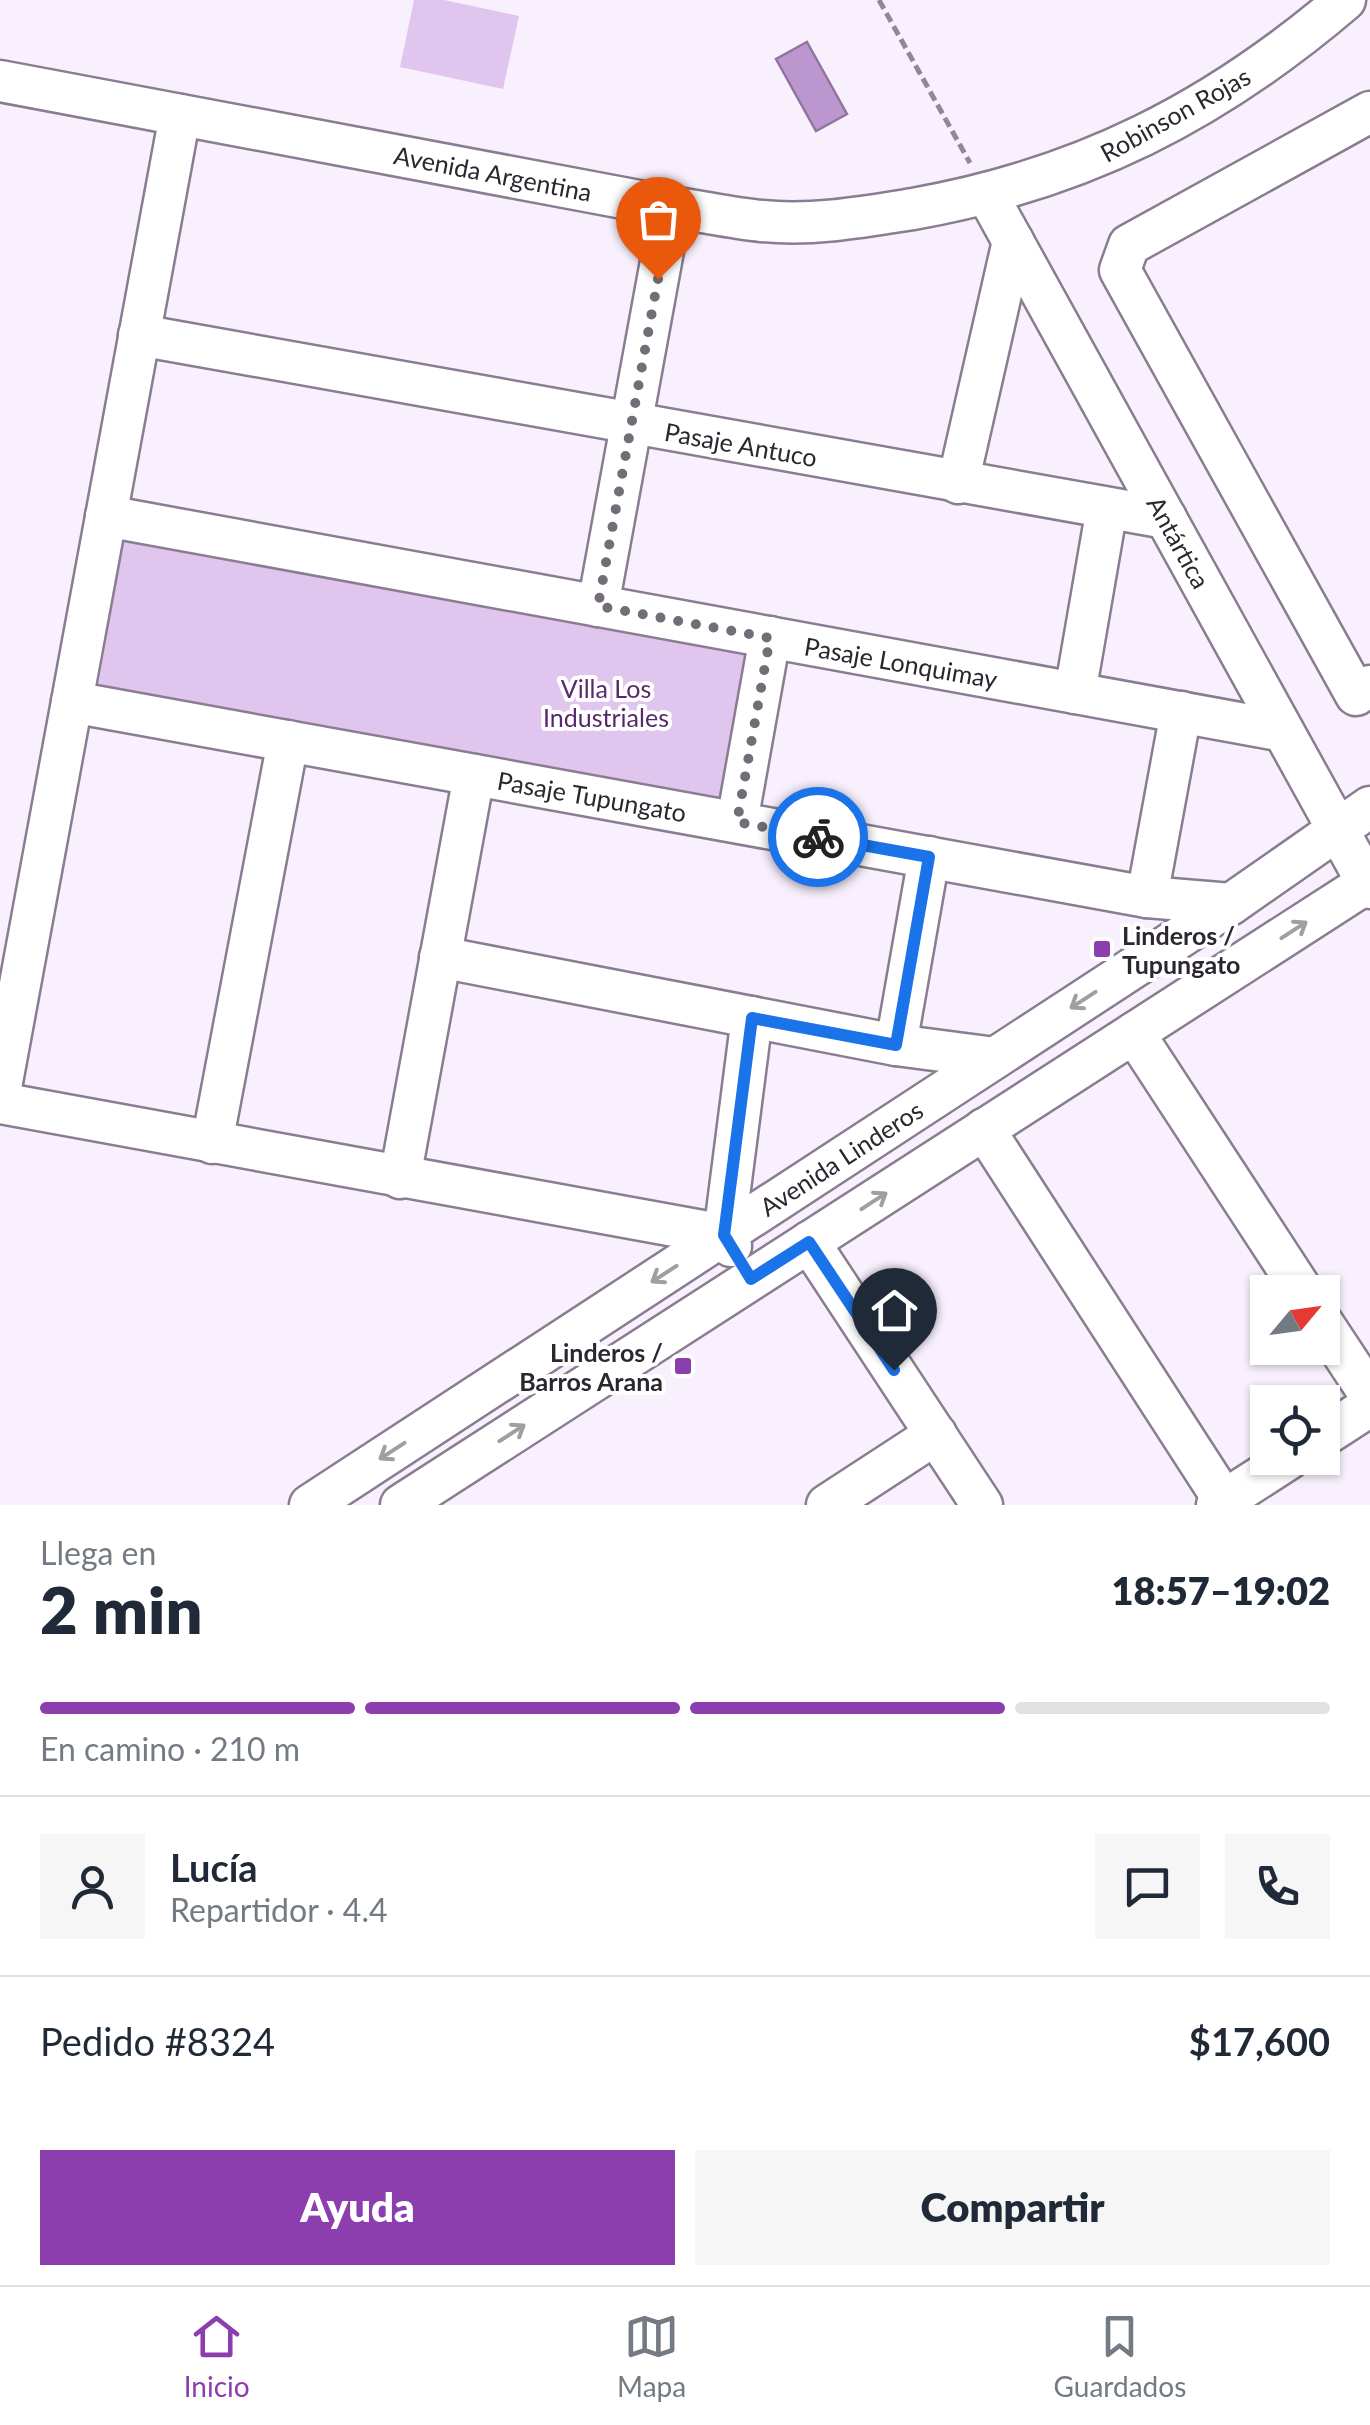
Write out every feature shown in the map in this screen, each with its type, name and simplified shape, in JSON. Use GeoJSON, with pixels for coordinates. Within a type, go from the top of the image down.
{"type":"FeatureCollection","features":[{"type":"Feature","properties":{"kind":"street","name":"Robinson Rojas"},"geometry":{"type":"LineString","coordinates":[[988,196],[1084,164],[1152,130],[1285,51],[1344,0]]}},
{"type":"Feature","properties":{"kind":"street","name":"Avenida Argentina"},"geometry":{"type":"LineString","coordinates":[[0,81],[763,221],[828,222],[988,196]]}},
{"type":"Feature","properties":{"kind":"street"},"geometry":{"type":"LineString","coordinates":[[1370,112],[1129,246],[1120,270],[1356,695],[1370,686]]}},
{"type":"Feature","properties":{"kind":"street"},"geometry":{"type":"LineString","coordinates":[[0,1093],[180,114]]}},
{"type":"Feature","properties":{"kind":"street","name":"Antártica"},"geometry":{"type":"LineString","coordinates":[[988,196],[1284,731],[1354,817],[1369,884]]}},
{"type":"Feature","properties":{"kind":"street"},"geometry":{"type":"LineString","coordinates":[[598,606],[672,207]]}},
{"type":"Feature","properties":{"kind":"street"},"geometry":{"type":"LineString","coordinates":[[958,483],[1013,241]]}},
{"type":"Feature","properties":{"kind":"street","name":"Pasaje Antuco"},"geometry":{"type":"LineString","coordinates":[[139,335],[1166,518]]}},
{"type":"Feature","properties":{"kind":"street"},"geometry":{"type":"LineString","coordinates":[[1075,694],[1107,508]]}},
{"type":"Feature","properties":{"kind":"street","name":"Pasaje Lonquimay"},"geometry":{"type":"LineString","coordinates":[[106,516],[1284,731]]}},
{"type":"Feature","properties":{"kind":"street"},"geometry":{"type":"LineString","coordinates":[[737,822],[770,638]]}},
{"type":"Feature","properties":{"kind":"street","name":"Pasaje Tupungato"},"geometry":{"type":"LineString","coordinates":[[72,702],[1147,896],[1231,904]]}},
{"type":"Feature","properties":{"kind":"street"},"geometry":{"type":"LineString","coordinates":[[1147,896],[1181,712]]}},
{"type":"Feature","properties":{"kind":"street"},"geometry":{"type":"LineString","coordinates":[[212,1143],[288,741]]}},
{"type":"Feature","properties":{"kind":"street"},"geometry":{"type":"LineString","coordinates":[[400,1178],[474,775]]}},
{"type":"Feature","properties":{"kind":"street","name":"Avenida Linderos"},"geometry":{"type":"LineString","coordinates":[[310,1505],[1231,904],[1354,817]]}},
{"type":"Feature","properties":{"kind":"street"},"geometry":{"type":"LineString","coordinates":[[896,1045],[929,857]]}},
{"type":"Feature","properties":{"kind":"street"},"geometry":{"type":"LineString","coordinates":[[401,1505],[453,1491],[751,1279],[1369,884]]}},
{"type":"Feature","properties":{"kind":"street"},"geometry":{"type":"LineString","coordinates":[[440,957],[896,1045],[994,1058]]}},
{"type":"Feature","properties":{"kind":"street"},"geometry":{"type":"LineString","coordinates":[[751,1279],[724,1235],[752,1018]]}},
{"type":"Feature","properties":{"kind":"street"},"geometry":{"type":"LineString","coordinates":[[1134,1033],[1292,1275]]}},
{"type":"Feature","properties":{"kind":"street"},"geometry":{"type":"LineString","coordinates":[[0,1103],[724,1235]]}},
{"type":"Feature","properties":{"kind":"street"},"geometry":{"type":"LineString","coordinates":[[984,1130],[1223,1503],[1265,1475]]}},
{"type":"Feature","properties":{"kind":"street"},"geometry":{"type":"LineString","coordinates":[[809,1242],[982,1505]]}},
{"type":"Feature","properties":{"kind":"street"},"geometry":{"type":"LineString","coordinates":[[1340,1349],[1370,1395]]}},
{"type":"Feature","properties":{"kind":"street"},"geometry":{"type":"LineString","coordinates":[[1340,1425],[1370,1406]]}},
{"type":"Feature","properties":{"kind":"street"},"geometry":{"type":"LineString","coordinates":[[827,1505],[936,1434]]}},
{"type":"Feature","properties":{"kind":"path"},"geometry":{"type":"LineString","coordinates":[[879,0],[988,196]]}},
{"type":"Feature","properties":{"kind":"green space"},"geometry":{"type":"Polygon","coordinates":[[[414,0],[444,0],[519,16],[503,89],[400,67],[414,0]]]}},
{"type":"Feature","properties":{"kind":"green space","name":"Villa Los Industriales"},"geometry":{"type":"Polygon","coordinates":[[[125,531],[761,647],[732,810],[97,693],[125,531]]]}},
{"type":"Feature","properties":{"kind":"shaded area"},"geometry":{"type":"Polygon","coordinates":[[[807,42],[847,114],[816,131],[776,59],[807,42]]]}},
{"type":"Feature","properties":{"kind":"way so far"},"geometry":{"type":"LineString","coordinates":[[658,279],[598,606],[770,638],[737,822],[818,837]]}},
{"type":"Feature","properties":{"kind":"place","name":"Linderos / Tupungato"},"geometry":{"type":"Point","coordinates":[1102,949]}},
{"type":"Feature","properties":{"kind":"place","name":"Linderos / Barros Arana"},"geometry":{"type":"Point","coordinates":[683,1366]}},
{"type":"Feature","properties":{"kind":"route"},"geometry":{"type":"LineString","coordinates":[[818,837],[929,857],[896,1045],[752,1018],[724,1235],[751,1279],[809,1242],[894,1370]]}}]}
